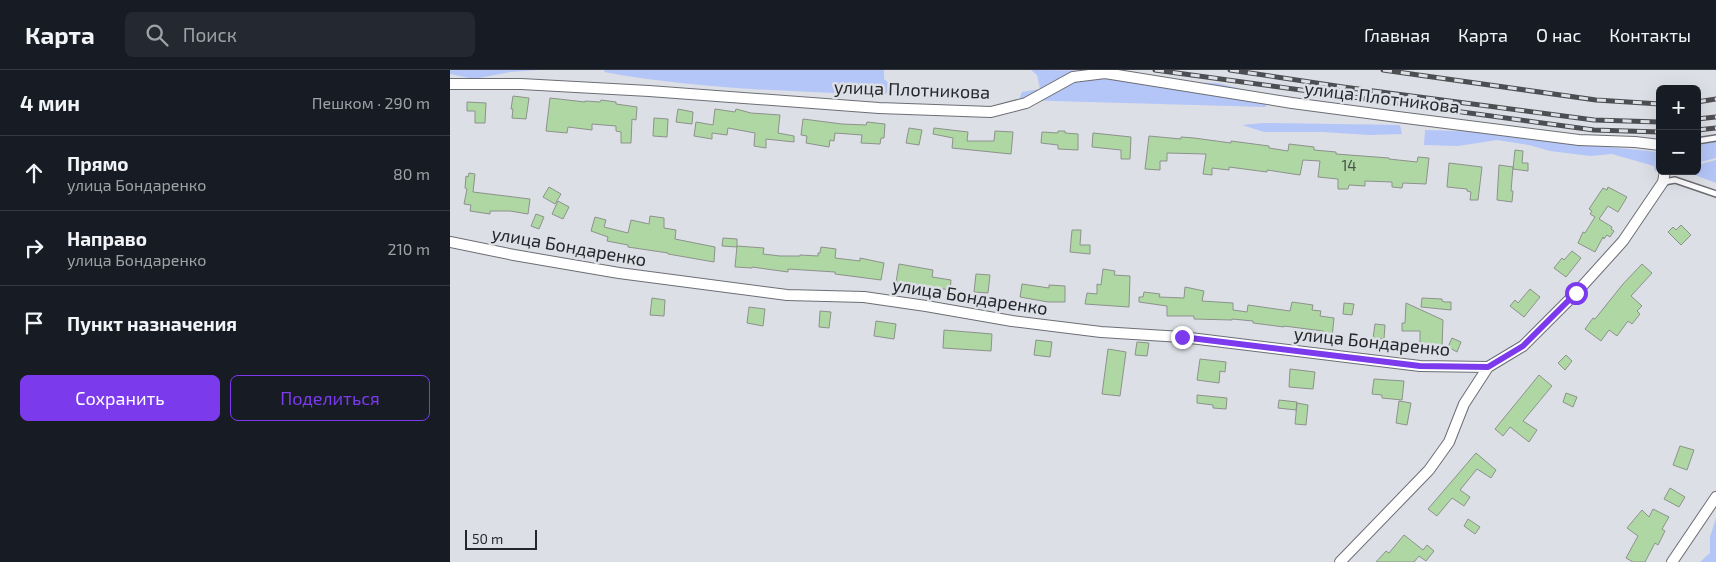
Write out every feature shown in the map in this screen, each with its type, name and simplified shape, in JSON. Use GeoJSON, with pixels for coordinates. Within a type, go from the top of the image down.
{"type":"FeatureCollection","features":[{"type":"Feature","properties":{"kind":"street","name":"улица Плотникова"},"geometry":{"type":"LineString","coordinates":[[450,84],[550,86],[879,108],[991,112],[1026,102],[1073,78],[1105,73],[1292,103],[1389,116],[1579,140],[1656,144]]}},
{"type":"Feature","properties":{"kind":"street"},"geometry":{"type":"LineString","coordinates":[[1340,562],[1429,470],[1449,442],[1464,404],[1488,367],[1523,346],[1576,293],[1623,241],[1664,176]]}},
{"type":"Feature","properties":{"kind":"street","name":"улица Бондаренко"},"geometry":{"type":"LineString","coordinates":[[450,242],[620,273],[787,296],[864,297],[1012,321],[1101,332],[1182,337],[1420,366],[1488,367]]}},
{"type":"Feature","properties":{"kind":"street"},"geometry":{"type":"LineString","coordinates":[[1672,562],[1716,497]]}},
{"type":"Feature","properties":{"kind":"lane"},"geometry":{"type":"LineString","coordinates":[[1701,140],[1716,138]]}},
{"type":"Feature","properties":{"kind":"lane"},"geometry":{"type":"LineString","coordinates":[[1664,176],[1716,194]]}},
{"type":"Feature","properties":{"kind":"shaded area"},"geometry":{"type":"Polygon","coordinates":[[[450,70],[538,70],[510,72],[474,79],[450,74],[450,70]]]}},
{"type":"Feature","properties":{"kind":"shaded area"},"geometry":{"type":"Polygon","coordinates":[[[605,70],[884,70],[884,79],[894,88],[884,95],[708,86],[639,78],[604,72],[605,70]]]}},
{"type":"Feature","properties":{"kind":"shaded area"},"geometry":{"type":"Polygon","coordinates":[[[1031,70],[1121,71],[1167,82],[1217,83],[1266,95],[1266,107],[1019,100],[1022,92],[1040,89],[1037,75],[1031,70]]]}},
{"type":"Feature","properties":{"kind":"shaded area"},"geometry":{"type":"Polygon","coordinates":[[[1264,123],[1400,125],[1402,134],[1264,132],[1242,125],[1264,123]]]}},
{"type":"Feature","properties":{"kind":"shaded area"},"geometry":{"type":"Polygon","coordinates":[[[1425,130],[1486,132],[1656,152],[1656,170],[1655,172],[1654,166],[1612,154],[1590,156],[1550,151],[1529,145],[1497,140],[1458,146],[1424,145],[1425,130]]]}},
{"type":"Feature","properties":{"kind":"shaded area"},"geometry":{"type":"Polygon","coordinates":[[[1716,141],[1716,158],[1701,162],[1701,145],[1716,141]]]}},
{"type":"Feature","properties":{"kind":"shaded area"},"geometry":{"type":"Polygon","coordinates":[[[1716,160],[1716,183],[1695,175],[1701,175],[1701,164],[1716,160]]]}},
{"type":"Feature","properties":{"kind":"shaded area"},"geometry":{"type":"Polygon","coordinates":[[[1716,518],[1716,562],[1700,562],[1710,553],[1710,537],[1716,518]]]}},
{"type":"Feature","properties":{"kind":"building"},"geometry":{"type":"Polygon","coordinates":[[[513,96],[529,98],[526,119],[512,118],[513,96]]]}},
{"type":"Feature","properties":{"kind":"building"},"geometry":{"type":"Polygon","coordinates":[[[550,98],[585,102],[600,102],[601,100],[637,107],[636,120],[632,119],[631,143],[621,143],[621,132],[616,131],[616,126],[592,124],[592,130],[568,127],[567,133],[546,131],[550,98]]]}},
{"type":"Feature","properties":{"kind":"building"},"geometry":{"type":"Polygon","coordinates":[[[467,102],[486,103],[485,123],[475,123],[475,111],[467,111],[467,102]]]}},
{"type":"Feature","properties":{"kind":"building"},"geometry":{"type":"Polygon","coordinates":[[[678,109],[693,112],[692,124],[676,122],[678,109]]]}},
{"type":"Feature","properties":{"kind":"building"},"geometry":{"type":"Polygon","coordinates":[[[715,109],[735,112],[736,109],[751,113],[780,115],[778,133],[794,136],[794,142],[766,139],[766,148],[754,146],[755,133],[728,128],[727,135],[712,133],[712,139],[694,136],[696,122],[713,125],[715,109]]]}},
{"type":"Feature","properties":{"kind":"building"},"geometry":{"type":"Polygon","coordinates":[[[654,118],[668,119],[667,137],[653,136],[654,118]]]}},
{"type":"Feature","properties":{"kind":"building"},"geometry":{"type":"Polygon","coordinates":[[[803,119],[842,124],[866,125],[867,122],[885,124],[884,138],[881,138],[880,144],[861,143],[862,135],[835,133],[834,141],[830,140],[829,147],[806,143],[807,136],[801,135],[803,119]]]}},
{"type":"Feature","properties":{"kind":"building"},"geometry":{"type":"Polygon","coordinates":[[[909,128],[922,130],[919,145],[906,143],[909,128]]]}},
{"type":"Feature","properties":{"kind":"building"},"geometry":{"type":"Polygon","coordinates":[[[934,128],[968,132],[967,141],[994,141],[995,131],[1013,132],[1011,154],[952,148],[953,138],[933,134],[934,128]]]}},
{"type":"Feature","properties":{"kind":"building"},"geometry":{"type":"Polygon","coordinates":[[[1058,131],[1078,134],[1078,150],[1058,149],[1058,145],[1041,143],[1042,132],[1058,133],[1058,131]]]}},
{"type":"Feature","properties":{"kind":"building"},"geometry":{"type":"Polygon","coordinates":[[[1093,133],[1131,137],[1130,159],[1121,159],[1121,150],[1092,147],[1093,133]]]}},
{"type":"Feature","properties":{"kind":"building"},"geometry":{"type":"Polygon","coordinates":[[[1149,136],[1181,139],[1181,137],[1194,138],[1231,143],[1231,141],[1269,146],[1269,148],[1288,151],[1289,144],[1314,147],[1314,150],[1336,152],[1336,154],[1417,162],[1418,157],[1429,158],[1426,184],[1403,183],[1402,188],[1392,187],[1392,182],[1365,181],[1365,186],[1349,185],[1348,189],[1338,189],[1338,179],[1318,177],[1320,161],[1303,160],[1300,175],[1229,167],[1229,170],[1212,168],[1212,175],[1203,174],[1206,154],[1167,153],[1167,161],[1160,161],[1160,170],[1145,169],[1149,136]]]}},
{"type":"Feature","properties":{"kind":"building"},"geometry":{"type":"Polygon","coordinates":[[[1515,150],[1523,151],[1522,163],[1528,163],[1528,171],[1513,169],[1515,150]]]}},
{"type":"Feature","properties":{"kind":"building"},"geometry":{"type":"Polygon","coordinates":[[[1449,163],[1482,167],[1478,200],[1470,200],[1471,192],[1467,191],[1467,189],[1447,187],[1449,163]]]}},
{"type":"Feature","properties":{"kind":"building"},"geometry":{"type":"Polygon","coordinates":[[[1499,165],[1513,167],[1512,202],[1497,200],[1499,165]]]}},
{"type":"Feature","properties":{"kind":"building"},"geometry":{"type":"Polygon","coordinates":[[[469,173],[475,174],[473,192],[530,199],[528,214],[510,211],[490,211],[490,214],[470,211],[471,205],[464,204],[467,189],[465,188],[466,176],[468,177],[469,173]]]}},
{"type":"Feature","properties":{"kind":"building"},"geometry":{"type":"Polygon","coordinates":[[[549,187],[561,194],[555,204],[543,197],[549,187]]]}},
{"type":"Feature","properties":{"kind":"building"},"geometry":{"type":"Polygon","coordinates":[[[1608,187],[1627,197],[1618,212],[1608,206],[1599,219],[1612,227],[1611,229],[1614,231],[1610,237],[1607,235],[1604,239],[1603,237],[1595,252],[1578,243],[1583,232],[1585,233],[1595,217],[1590,214],[1592,211],[1589,209],[1603,188],[1607,190],[1608,187]]]}},
{"type":"Feature","properties":{"kind":"building"},"geometry":{"type":"Polygon","coordinates":[[[558,201],[569,207],[563,219],[552,214],[558,201]]]}},
{"type":"Feature","properties":{"kind":"building"},"geometry":{"type":"Polygon","coordinates":[[[536,214],[544,217],[539,229],[531,226],[536,214]]]}},
{"type":"Feature","properties":{"kind":"building"},"geometry":{"type":"Polygon","coordinates":[[[650,216],[664,218],[664,228],[676,230],[675,239],[715,247],[714,262],[628,247],[628,245],[607,241],[608,237],[591,231],[595,217],[606,220],[604,227],[628,233],[631,220],[649,224],[650,216]]]}},
{"type":"Feature","properties":{"kind":"building"},"geometry":{"type":"Polygon","coordinates":[[[1681,225],[1691,235],[1681,245],[1668,232],[1673,227],[1676,230],[1681,225]]]}},
{"type":"Feature","properties":{"kind":"building"},"geometry":{"type":"Polygon","coordinates":[[[1072,230],[1081,230],[1080,245],[1090,245],[1090,254],[1070,252],[1072,230]]]}},
{"type":"Feature","properties":{"kind":"building"},"geometry":{"type":"Polygon","coordinates":[[[723,238],[737,239],[737,247],[722,246],[723,238]]]}},
{"type":"Feature","properties":{"kind":"building"},"geometry":{"type":"Polygon","coordinates":[[[737,246],[764,248],[763,254],[780,256],[818,256],[821,247],[836,249],[835,258],[860,261],[860,258],[884,263],[881,280],[835,274],[835,272],[788,269],[788,272],[752,267],[735,267],[737,246]]]}},
{"type":"Feature","properties":{"kind":"building"},"geometry":{"type":"Polygon","coordinates":[[[1572,251],[1581,258],[1566,277],[1554,268],[1562,258],[1564,260],[1572,251]]]}},
{"type":"Feature","properties":{"kind":"building"},"geometry":{"type":"Polygon","coordinates":[[[899,264],[933,270],[932,277],[951,280],[950,290],[930,287],[930,289],[896,282],[899,264]]]}},
{"type":"Feature","properties":{"kind":"building"},"geometry":{"type":"Polygon","coordinates":[[[1642,264],[1652,273],[1631,296],[1642,306],[1637,311],[1640,314],[1632,324],[1628,321],[1617,336],[1609,330],[1601,341],[1585,329],[1642,264]]]}},
{"type":"Feature","properties":{"kind":"building"},"geometry":{"type":"Polygon","coordinates":[[[1103,269],[1115,271],[1114,275],[1130,276],[1129,307],[1085,304],[1087,293],[1097,294],[1097,284],[1101,285],[1103,269]]]}},
{"type":"Feature","properties":{"kind":"building"},"geometry":{"type":"Polygon","coordinates":[[[976,274],[990,275],[988,293],[974,292],[976,274]]]}},
{"type":"Feature","properties":{"kind":"building"},"geometry":{"type":"Polygon","coordinates":[[[1022,284],[1049,288],[1049,285],[1065,286],[1065,302],[1048,302],[1020,297],[1022,284]]]}},
{"type":"Feature","properties":{"kind":"building"},"geometry":{"type":"Polygon","coordinates":[[[1185,287],[1204,291],[1202,301],[1233,303],[1233,310],[1247,312],[1248,305],[1290,311],[1292,302],[1313,305],[1312,310],[1321,311],[1320,316],[1334,318],[1332,337],[1323,335],[1323,331],[1253,323],[1253,321],[1194,319],[1194,316],[1167,316],[1167,306],[1139,302],[1139,297],[1143,297],[1144,292],[1160,294],[1159,297],[1184,298],[1185,287]]]}},
{"type":"Feature","properties":{"kind":"building"},"geometry":{"type":"Polygon","coordinates":[[[1530,289],[1540,297],[1524,317],[1510,306],[1515,300],[1518,303],[1530,289]]]}},
{"type":"Feature","properties":{"kind":"building"},"geometry":{"type":"Polygon","coordinates":[[[652,298],[665,300],[664,316],[650,315],[652,298]]]}},
{"type":"Feature","properties":{"kind":"building"},"geometry":{"type":"Polygon","coordinates":[[[1422,298],[1442,299],[1445,302],[1451,302],[1451,310],[1421,307],[1422,298]]]}},
{"type":"Feature","properties":{"kind":"building"},"geometry":{"type":"Polygon","coordinates":[[[1344,303],[1354,304],[1352,315],[1343,314],[1344,303]]]}},
{"type":"Feature","properties":{"kind":"building"},"geometry":{"type":"Polygon","coordinates":[[[1406,303],[1443,320],[1442,347],[1420,345],[1420,331],[1402,331],[1402,323],[1405,323],[1406,303]]]}},
{"type":"Feature","properties":{"kind":"building"},"geometry":{"type":"Polygon","coordinates":[[[749,307],[765,309],[763,326],[747,323],[749,307]]]}},
{"type":"Feature","properties":{"kind":"building"},"geometry":{"type":"Polygon","coordinates":[[[820,311],[831,312],[829,328],[819,327],[820,311]]]}},
{"type":"Feature","properties":{"kind":"building"},"geometry":{"type":"Polygon","coordinates":[[[876,321],[896,324],[894,339],[874,336],[876,321]]]}},
{"type":"Feature","properties":{"kind":"building"},"geometry":{"type":"Polygon","coordinates":[[[1375,324],[1385,325],[1384,339],[1373,338],[1375,324]]]}},
{"type":"Feature","properties":{"kind":"building"},"geometry":{"type":"Polygon","coordinates":[[[944,330],[992,334],[991,351],[943,348],[944,330]]]}},
{"type":"Feature","properties":{"kind":"building"},"geometry":{"type":"Polygon","coordinates":[[[1452,338],[1461,342],[1457,352],[1448,347],[1452,338]]]}},
{"type":"Feature","properties":{"kind":"building"},"geometry":{"type":"Polygon","coordinates":[[[1036,340],[1052,342],[1050,357],[1034,355],[1036,340]]]}},
{"type":"Feature","properties":{"kind":"building"},"geometry":{"type":"Polygon","coordinates":[[[1137,342],[1149,343],[1147,356],[1135,355],[1137,342]]]}},
{"type":"Feature","properties":{"kind":"building"},"geometry":{"type":"Polygon","coordinates":[[[1108,349],[1126,352],[1120,396],[1102,394],[1108,349]]]}},
{"type":"Feature","properties":{"kind":"building"},"geometry":{"type":"Polygon","coordinates":[[[1566,355],[1572,361],[1565,370],[1558,363],[1566,355]]]}},
{"type":"Feature","properties":{"kind":"building"},"geometry":{"type":"Polygon","coordinates":[[[1200,359],[1226,362],[1225,372],[1220,371],[1219,383],[1197,380],[1200,359]]]}},
{"type":"Feature","properties":{"kind":"building"},"geometry":{"type":"Polygon","coordinates":[[[1290,369],[1315,372],[1313,389],[1289,387],[1290,369]]]}},
{"type":"Feature","properties":{"kind":"building"},"geometry":{"type":"Polygon","coordinates":[[[1539,375],[1552,386],[1523,421],[1537,430],[1529,442],[1510,427],[1503,436],[1495,429],[1539,375]]]}},
{"type":"Feature","properties":{"kind":"building"},"geometry":{"type":"Polygon","coordinates":[[[1374,379],[1404,381],[1402,400],[1382,398],[1382,395],[1372,394],[1374,379]]]}},
{"type":"Feature","properties":{"kind":"building"},"geometry":{"type":"Polygon","coordinates":[[[1566,393],[1577,397],[1573,407],[1563,402],[1566,393]]]}},
{"type":"Feature","properties":{"kind":"building"},"geometry":{"type":"Polygon","coordinates":[[[1197,395],[1227,398],[1226,409],[1213,408],[1213,405],[1197,403],[1197,395]]]}},
{"type":"Feature","properties":{"kind":"building"},"geometry":{"type":"Polygon","coordinates":[[[1279,400],[1297,402],[1296,410],[1278,408],[1279,400]]]}},
{"type":"Feature","properties":{"kind":"building"},"geometry":{"type":"Polygon","coordinates":[[[1399,401],[1411,403],[1407,425],[1396,423],[1399,401]]]}},
{"type":"Feature","properties":{"kind":"building"},"geometry":{"type":"Polygon","coordinates":[[[1297,403],[1308,405],[1306,425],[1295,424],[1297,403]]]}},
{"type":"Feature","properties":{"kind":"building"},"geometry":{"type":"Polygon","coordinates":[[[1680,446],[1694,450],[1687,470],[1673,465],[1680,446]]]}},
{"type":"Feature","properties":{"kind":"building"},"geometry":{"type":"Polygon","coordinates":[[[1476,453],[1496,470],[1491,478],[1477,469],[1460,490],[1470,497],[1464,506],[1452,498],[1437,516],[1428,509],[1476,453]]]}},
{"type":"Feature","properties":{"kind":"building"},"geometry":{"type":"Polygon","coordinates":[[[1670,488],[1685,497],[1679,507],[1664,499],[1670,488]]]}},
{"type":"Feature","properties":{"kind":"building"},"geometry":{"type":"Polygon","coordinates":[[[1653,509],[1669,517],[1662,529],[1665,531],[1658,545],[1655,543],[1645,562],[1633,562],[1626,558],[1638,536],[1627,528],[1642,510],[1649,517],[1653,509]]]}},
{"type":"Feature","properties":{"kind":"building"},"geometry":{"type":"Polygon","coordinates":[[[1468,519],[1480,527],[1475,534],[1464,526],[1468,519]]]}},
{"type":"Feature","properties":{"kind":"building"},"geometry":{"type":"Polygon","coordinates":[[[1404,535],[1423,550],[1427,545],[1434,551],[1426,561],[1419,556],[1414,562],[1376,562],[1386,551],[1389,553],[1404,535]]]}},
{"type":"Feature","properties":{"kind":"railway"},"geometry":{"type":"LineString","coordinates":[[1155,70],[1594,130],[1656,132]]}},
{"type":"Feature","properties":{"kind":"railway"},"geometry":{"type":"LineString","coordinates":[[1230,70],[1594,120],[1656,122]]}},
{"type":"Feature","properties":{"kind":"railway"},"geometry":{"type":"LineString","coordinates":[[1383,70],[1596,100],[1656,104]]}},
{"type":"Feature","properties":{"kind":"railway"},"geometry":{"type":"LineString","coordinates":[[1701,101],[1716,99]]}},
{"type":"Feature","properties":{"kind":"railway"},"geometry":{"type":"LineString","coordinates":[[1701,119],[1716,117]]}},
{"type":"Feature","properties":{"kind":"railway"},"geometry":{"type":"LineString","coordinates":[[1701,130],[1716,128]]}},
{"type":"Feature","properties":{"kind":"route"},"geometry":{"type":"LineString","coordinates":[[1182,337],[1420,366],[1488,367],[1523,346],[1576,293]]}}]}
